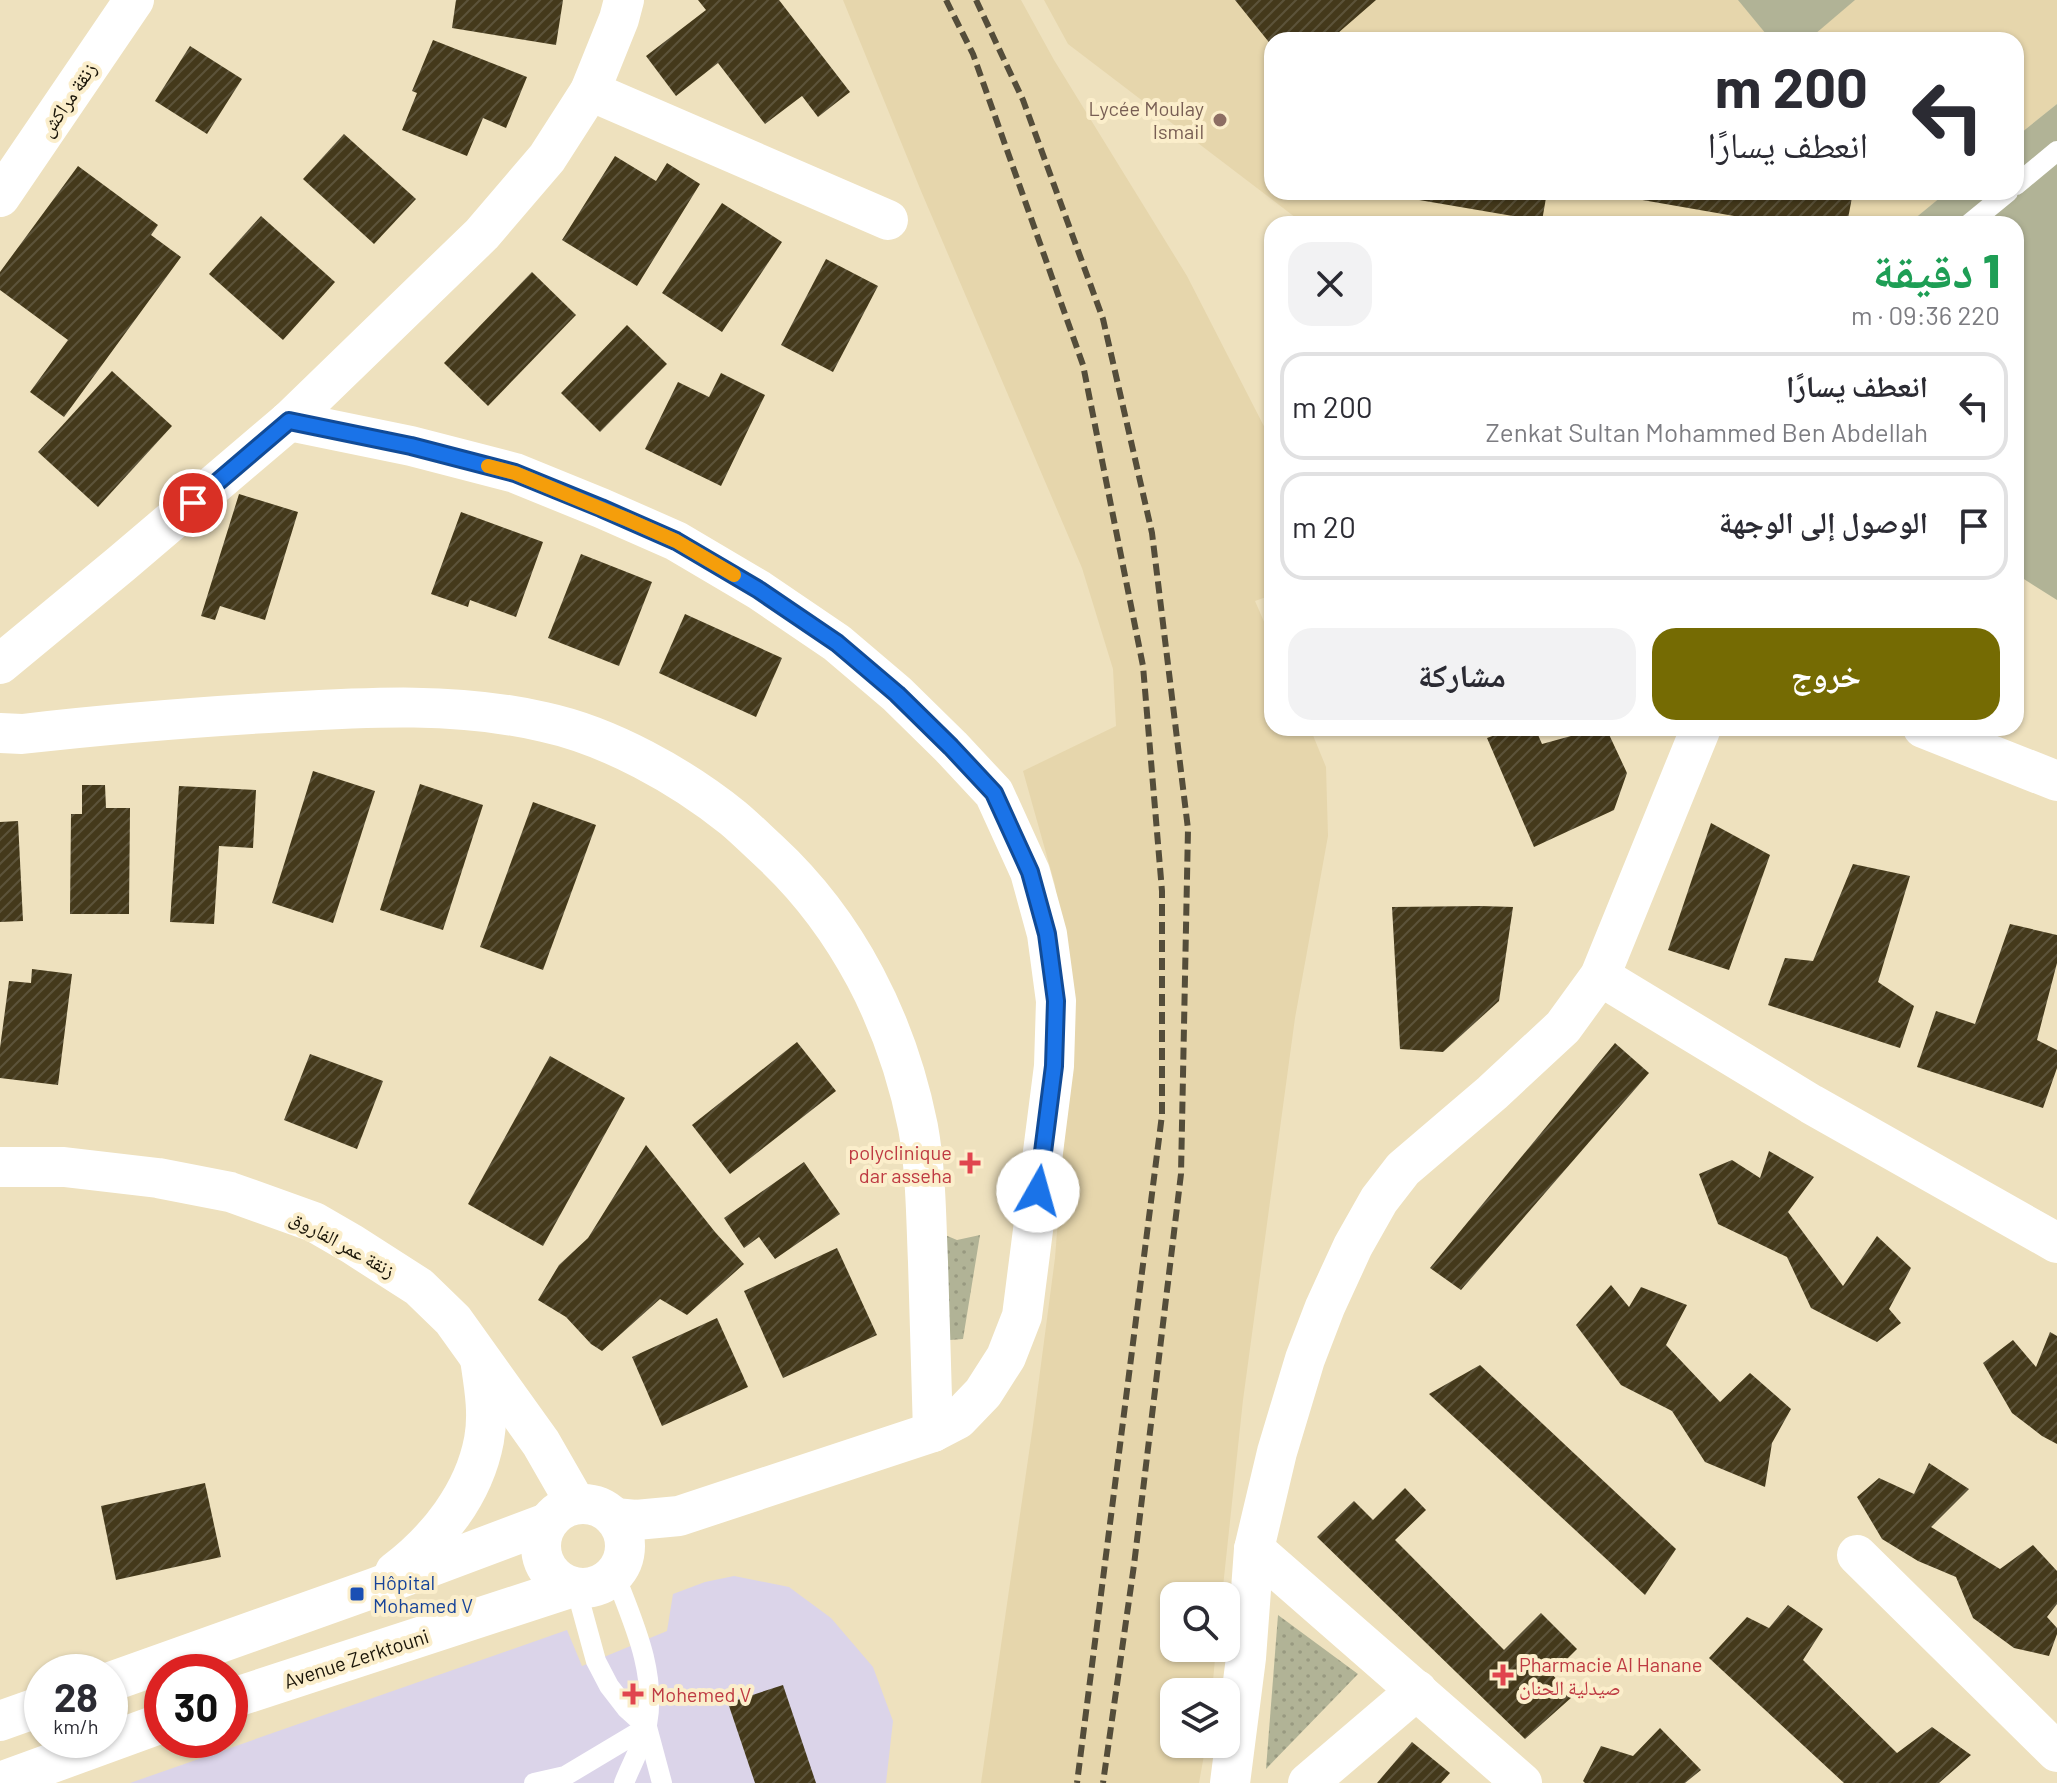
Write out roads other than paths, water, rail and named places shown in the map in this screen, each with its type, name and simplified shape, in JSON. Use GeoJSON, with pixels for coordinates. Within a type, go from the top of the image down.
{"type":"FeatureCollection","features":[{"type":"Feature","properties":{"kind":"street","name":"زنقة مراكش"},"geometry":{"type":"LineString","coordinates":[[0,197],[134,0]]}},
{"type":"Feature","properties":{"kind":"street"},"geometry":{"type":"LineString","coordinates":[[0,664],[289,421],[482,234],[547,158],[590,91],[624,0]]}},
{"type":"Feature","properties":{"kind":"street"},"geometry":{"type":"LineString","coordinates":[[590,91],[888,220]]}},
{"type":"Feature","properties":{"kind":"street"},"geometry":{"type":"LineString","coordinates":[[289,421],[411,446],[515,473],[676,541],[759,590],[837,643],[897,694],[994,793],[1030,872],[1047,934],[1056,1001],[1054,1066],[1022,1316],[1006,1357],[983,1393],[958,1419],[933,1432],[679,1516],[618,1548],[597,1586],[574,1588],[561,1582],[544,1562],[542,1536],[562,1514]]}},
{"type":"Feature","properties":{"kind":"street"},"geometry":{"type":"LineString","coordinates":[[0,733],[22,734],[183,718],[391,706],[446,708],[546,722],[595,738],[634,755],[680,781],[733,818],[787,868],[834,924],[873,990],[897,1045],[918,1128],[926,1198],[933,1432]]}},
{"type":"Feature","properties":{"kind":"street"},"geometry":{"type":"LineString","coordinates":[[1230,1783],[1246,1658],[1254,1549],[1277,1452],[1305,1359],[1325,1307],[1353,1246],[1379,1200],[1403,1169],[1563,1027],[1600,976],[1698,736]]}},
{"type":"Feature","properties":{"kind":"street"},"geometry":{"type":"LineString","coordinates":[[1943,736],[2057,781]]}},
{"type":"Feature","properties":{"kind":"street"},"geometry":{"type":"LineString","coordinates":[[1600,976],[1811,1104],[2057,1243]]}},
{"type":"Feature","properties":{"kind":"street","name":"زنقة عمر الفاروق"},"geometry":{"type":"LineString","coordinates":[[0,1167],[64,1167],[158,1178],[230,1192],[302,1218],[352,1244],[419,1287],[453,1320],[541,1443],[562,1514]]}},
{"type":"Feature","properties":{"kind":"street"},"geometry":{"type":"LineString","coordinates":[[374,1588],[411,1560],[433,1538],[454,1512],[472,1476],[484,1440],[486,1401],[479,1355]]}},
{"type":"Feature","properties":{"kind":"street"},"geometry":{"type":"LineString","coordinates":[[128,1676],[374,1588],[590,1504],[604,1508],[618,1548]]}},
{"type":"Feature","properties":{"kind":"street"},"geometry":{"type":"LineString","coordinates":[[1254,1549],[1520,1782]]}},
{"type":"Feature","properties":{"kind":"street"},"geometry":{"type":"LineString","coordinates":[[1857,1555],[2057,1752]]}},
{"type":"Feature","properties":{"kind":"street","name":"Avenue Zerktouni"},"geometry":{"type":"LineString","coordinates":[[248,1693],[574,1588]]}},
{"type":"Feature","properties":{"kind":"street"},"geometry":{"type":"LineString","coordinates":[[1308,1783],[1417,1690]]}},
{"type":"Feature","properties":{"kind":"street"},"geometry":{"type":"LineString","coordinates":[[0,1721],[24,1712]]}},
{"type":"Feature","properties":{"kind":"street"},"geometry":{"type":"LineString","coordinates":[[0,1782],[144,1730]]}},
{"type":"Feature","properties":{"kind":"street"},"geometry":{"type":"LineString","coordinates":[[2052,1783],[2057,1777]]}},
{"type":"Feature","properties":{"kind":"lane"},"geometry":{"type":"LineString","coordinates":[[2024,178],[2057,151]]}},
{"type":"Feature","properties":{"kind":"lane"},"geometry":{"type":"LineString","coordinates":[[1979,216],[1998,200]]}},
{"type":"Feature","properties":{"kind":"lane"},"geometry":{"type":"LineString","coordinates":[[618,1548],[646,1663],[647,1727],[662,1783]]}},
{"type":"Feature","properties":{"kind":"lane"},"geometry":{"type":"LineString","coordinates":[[574,1588],[596,1661],[609,1686],[626,1708],[647,1727]]}},
{"type":"Feature","properties":{"kind":"lane"},"geometry":{"type":"LineString","coordinates":[[534,1783],[565,1776],[647,1727]]}},
{"type":"Feature","properties":{"kind":"lane"},"geometry":{"type":"LineString","coordinates":[[624,1783],[647,1727]]}},
{"type":"Feature","properties":{"kind":"railway"},"geometry":{"type":"LineString","coordinates":[[946,0],[973,54],[1083,365],[1143,666],[1162,891],[1162,1115],[1077,1783]]}},
{"type":"Feature","properties":{"kind":"railway"},"geometry":{"type":"LineString","coordinates":[[976,0],[1023,100],[1103,319],[1152,533],[1188,829],[1181,1174],[1134,1565],[1103,1783]]}},
{"type":"Feature","properties":{"kind":"place","name":"Lycée Moulay Ismail"},"geometry":{"type":"Point","coordinates":[1220,120]}},
{"type":"Feature","properties":{"kind":"place","name":"polyclinique dar asseha"},"geometry":{"type":"Point","coordinates":[970,1163]}},
{"type":"Feature","properties":{"kind":"place","name":"Hôpital Mohamed V"},"geometry":{"type":"Point","coordinates":[357,1594]}},
{"type":"Feature","properties":{"kind":"place","name":"Pharmacie Al Hanane صيدلية الحنان"},"geometry":{"type":"Point","coordinates":[1503,1675]}},
{"type":"Feature","properties":{"kind":"place","name":"Mohemed V"},"geometry":{"type":"Point","coordinates":[633,1694]}}]}
